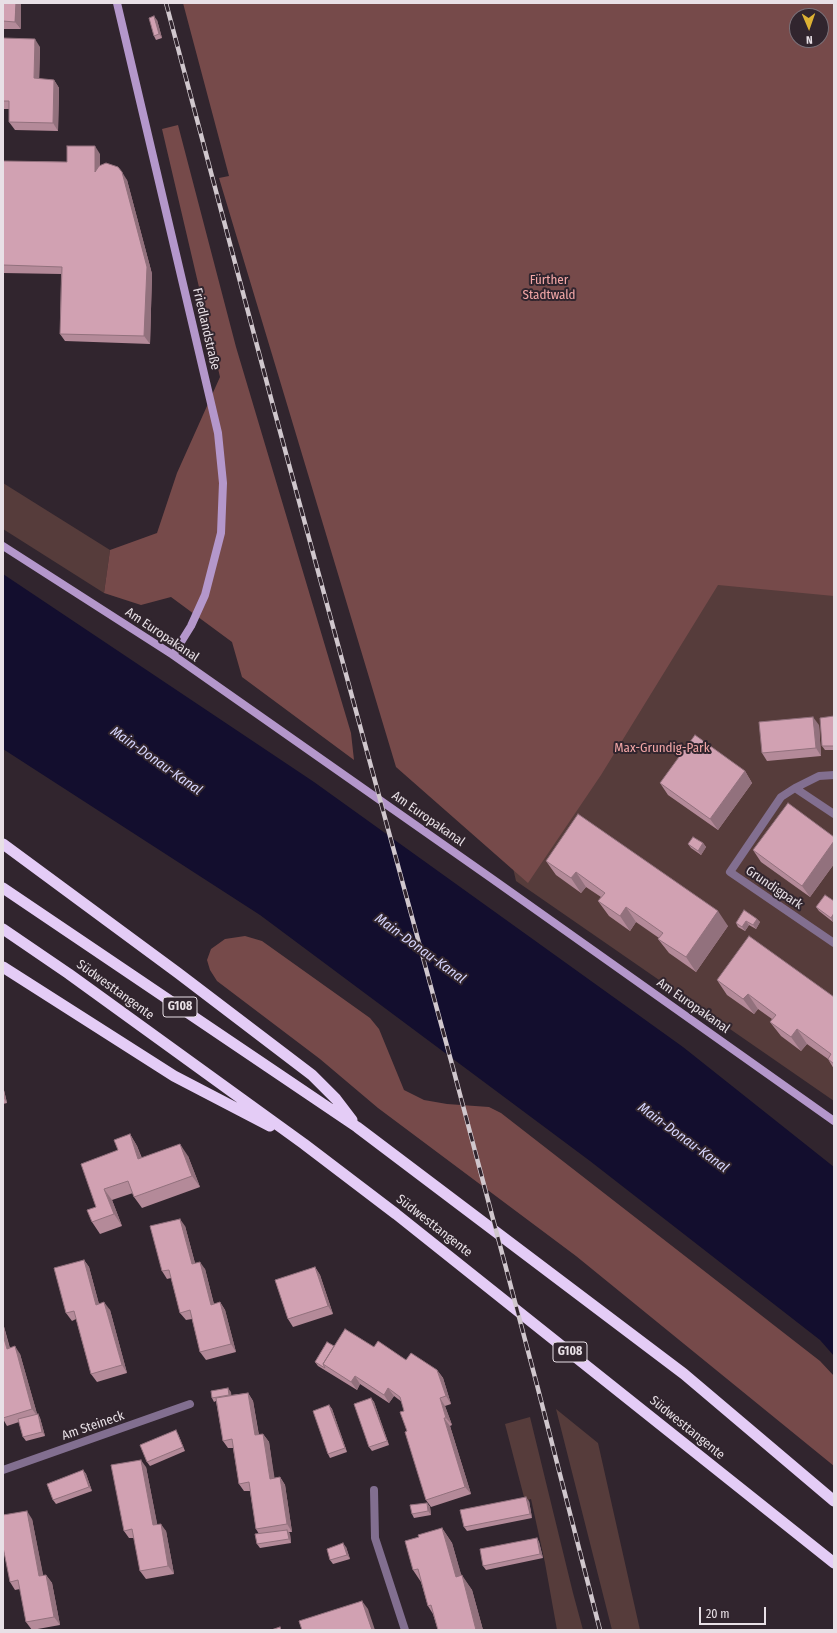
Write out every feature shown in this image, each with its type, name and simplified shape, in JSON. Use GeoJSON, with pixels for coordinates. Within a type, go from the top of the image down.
{"type":"FeatureCollection","features":[{"type":"Feature","properties":{"kind":"highway"},"geometry":{"type":"LineString","coordinates":[[3,844],[178,973],[312,1075],[336,1099],[357,1127]]}},
{"type":"Feature","properties":{"kind":"highway","name":"Südwesttangente"},"geometry":{"type":"LineString","coordinates":[[3,888],[357,1127],[684,1374],[834,1501]]}},
{"type":"Feature","properties":{"kind":"highway","name":"Südwesttangente"},"geometry":{"type":"LineString","coordinates":[[3,929],[70,974],[304,1144],[396,1214],[834,1563]]}},
{"type":"Feature","properties":{"kind":"highway"},"geometry":{"type":"LineString","coordinates":[[3,967],[174,1076],[304,1144]]}},
{"type":"Feature","properties":{"kind":"main road","name":"Friedlandstraße"},"geometry":{"type":"LineString","coordinates":[[117,3],[218,433],[223,483],[221,533],[205,595],[191,626],[172,655]]}},
{"type":"Feature","properties":{"kind":"main road","name":"Am Europakanal"},"geometry":{"type":"LineString","coordinates":[[3,546],[172,655],[484,873],[834,1121]]}},
{"type":"Feature","properties":{"kind":"street","name":"Grundigpark"},"geometry":{"type":"LineString","coordinates":[[834,775],[819,776],[781,797],[730,872],[834,943]]}},
{"type":"Feature","properties":{"kind":"street"},"geometry":{"type":"LineString","coordinates":[[795,788],[834,814]]}},
{"type":"Feature","properties":{"kind":"street","name":"Am Steineck"},"geometry":{"type":"LineString","coordinates":[[3,1470],[190,1404]]}},
{"type":"Feature","properties":{"kind":"street"},"geometry":{"type":"LineString","coordinates":[[374,1490],[375,1538],[405,1630]]}},
{"type":"Feature","properties":{"kind":"green space","name":"Fürther Stadtwald"},"geometry":{"type":"Polygon","coordinates":[[[183,3],[834,3],[834,596],[718,585],[601,775],[528,883],[396,767],[219,178],[229,176],[183,3]]]}},
{"type":"Feature","properties":{"kind":"green space"},"geometry":{"type":"Polygon","coordinates":[[[178,125],[236,347],[351,733],[354,760],[242,677],[232,642],[171,597],[141,605],[104,593],[110,550],[157,533],[177,473],[220,377],[162,129],[178,125]]]}},
{"type":"Feature","properties":{"kind":"green space"},"geometry":{"type":"Polygon","coordinates":[[[3,483],[110,550],[104,593],[3,529],[3,483]]]}},
{"type":"Feature","properties":{"kind":"green space","name":"Max-Grundig-Park"},"geometry":{"type":"Polygon","coordinates":[[[442,557],[834,589],[834,1101],[516,881],[442,557]]]}},
{"type":"Feature","properties":{"kind":"green space"},"geometry":{"type":"Polygon","coordinates":[[[245,936],[262,941],[370,1018],[379,1029],[404,1090],[424,1100],[447,1104],[489,1107],[501,1113],[820,1361],[834,1376],[834,1466],[576,1256],[378,1108],[320,1059],[217,981],[210,970],[207,960],[211,949],[225,939],[245,936]]]}},
{"type":"Feature","properties":{"kind":"green space"},"geometry":{"type":"Polygon","coordinates":[[[556,1409],[598,1443],[640,1630],[612,1630],[556,1409]]]}},
{"type":"Feature","properties":{"kind":"green space"},"geometry":{"type":"Polygon","coordinates":[[[530,1417],[583,1630],[557,1630],[545,1563],[531,1499],[525,1501],[505,1424],[530,1417]]]}},
{"type":"Feature","properties":{"kind":"water","name":"Main-Donau-Kanal"},"geometry":{"type":"Polygon","coordinates":[[[3,574],[314,782],[683,1047],[834,1167],[834,1356],[820,1340],[590,1161],[260,915],[3,749],[3,574]]]}},
{"type":"Feature","properties":{"kind":"building"},"geometry":{"type":"Polygon","coordinates":[[[3,3],[16,3],[15,22],[3,21],[3,3]]]}},
{"type":"Feature","properties":{"kind":"building"},"geometry":{"type":"Polygon","coordinates":[[[154,16],[159,34],[154,36],[149,18],[154,16]]]}},
{"type":"Feature","properties":{"kind":"building"},"geometry":{"type":"Polygon","coordinates":[[[3,38],[35,39],[34,78],[54,80],[53,123],[9,122],[9,101],[3,101],[3,38]]]}},
{"type":"Feature","properties":{"kind":"building"},"geometry":{"type":"Polygon","coordinates":[[[67,146],[95,146],[95,172],[99,166],[106,163],[118,167],[122,172],[147,267],[144,336],[60,334],[62,267],[3,265],[3,161],[67,162],[67,146]]]}},
{"type":"Feature","properties":{"kind":"building"},"geometry":{"type":"Polygon","coordinates":[[[834,716],[834,746],[822,746],[820,718],[834,716]]]}},
{"type":"Feature","properties":{"kind":"building"},"geometry":{"type":"Polygon","coordinates":[[[813,717],[816,748],[762,753],[759,722],[813,717]]]}},
{"type":"Feature","properties":{"kind":"building"},"geometry":{"type":"Polygon","coordinates":[[[695,735],[745,771],[710,819],[660,783],[695,735]]]}},
{"type":"Feature","properties":{"kind":"building"},"geometry":{"type":"Polygon","coordinates":[[[788,803],[834,837],[834,841],[802,886],[753,850],[788,803]]]}},
{"type":"Feature","properties":{"kind":"building"},"geometry":{"type":"Polygon","coordinates":[[[578,814],[718,911],[686,957],[658,939],[663,933],[626,907],[620,916],[598,901],[605,893],[576,872],[571,878],[546,861],[578,814]]]}},
{"type":"Feature","properties":{"kind":"building"},"geometry":{"type":"Polygon","coordinates":[[[693,837],[703,843],[698,851],[688,844],[693,837]]]}},
{"type":"Feature","properties":{"kind":"building"},"geometry":{"type":"Polygon","coordinates":[[[825,895],[834,901],[834,913],[831,918],[816,907],[825,895]]]}},
{"type":"Feature","properties":{"kind":"building"},"geometry":{"type":"Polygon","coordinates":[[[744,910],[757,919],[753,925],[746,921],[742,927],[736,923],[744,910]]]}},
{"type":"Feature","properties":{"kind":"building"},"geometry":{"type":"Polygon","coordinates":[[[749,936],[834,997],[834,1064],[828,1059],[831,1054],[797,1029],[791,1037],[770,1022],[776,1015],[748,994],[743,999],[717,980],[749,936]]]}},
{"type":"Feature","properties":{"kind":"building"},"geometry":{"type":"Polygon","coordinates":[[[130,1134],[138,1159],[180,1144],[192,1176],[134,1197],[128,1181],[104,1189],[114,1214],[92,1222],[87,1210],[96,1207],[81,1164],[118,1150],[114,1140],[130,1134]]]}},
{"type":"Feature","properties":{"kind":"building"},"geometry":{"type":"Polygon","coordinates":[[[180,1219],[192,1264],[200,1262],[211,1305],[220,1302],[231,1344],[200,1352],[190,1310],[180,1313],[169,1270],[162,1271],[150,1226],[180,1219]]]}},
{"type":"Feature","properties":{"kind":"building"},"geometry":{"type":"Polygon","coordinates":[[[84,1260],[96,1305],[104,1302],[122,1365],[91,1374],[74,1311],[66,1313],[54,1268],[84,1260]]]}},
{"type":"Feature","properties":{"kind":"building"},"geometry":{"type":"Polygon","coordinates":[[[315,1267],[328,1306],[288,1319],[275,1280],[315,1267]]]}},
{"type":"Feature","properties":{"kind":"building"},"geometry":{"type":"Polygon","coordinates":[[[345,1329],[374,1347],[378,1341],[406,1360],[411,1353],[437,1370],[446,1396],[440,1398],[446,1418],[444,1418],[465,1487],[426,1500],[405,1432],[407,1431],[400,1412],[404,1411],[400,1397],[388,1388],[384,1395],[355,1376],[351,1382],[323,1364],[345,1329]]]}},
{"type":"Feature","properties":{"kind":"building"},"geometry":{"type":"Polygon","coordinates":[[[3,1335],[7,1349],[15,1346],[32,1409],[3,1418],[3,1335]]]}},
{"type":"Feature","properties":{"kind":"building"},"geometry":{"type":"Polygon","coordinates":[[[327,1342],[334,1346],[323,1364],[325,1368],[315,1362],[327,1342]]]}},
{"type":"Feature","properties":{"kind":"building"},"geometry":{"type":"Polygon","coordinates":[[[228,1388],[229,1395],[212,1398],[211,1391],[228,1388]]]}},
{"type":"Feature","properties":{"kind":"building"},"geometry":{"type":"Polygon","coordinates":[[[248,1393],[255,1435],[263,1434],[270,1479],[280,1477],[287,1524],[256,1529],[249,1482],[239,1484],[232,1439],[223,1441],[216,1398],[248,1393]]]}},
{"type":"Feature","properties":{"kind":"building"},"geometry":{"type":"Polygon","coordinates":[[[371,1398],[387,1441],[369,1447],[354,1404],[371,1398]]]}},
{"type":"Feature","properties":{"kind":"building"},"geometry":{"type":"Polygon","coordinates":[[[329,1405],[345,1448],[328,1454],[313,1411],[329,1405]]]}},
{"type":"Feature","properties":{"kind":"building"},"geometry":{"type":"Polygon","coordinates":[[[38,1414],[42,1432],[23,1437],[18,1419],[38,1414]]]}},
{"type":"Feature","properties":{"kind":"building"},"geometry":{"type":"Polygon","coordinates":[[[176,1430],[183,1447],[147,1462],[140,1445],[176,1430]]]}},
{"type":"Feature","properties":{"kind":"building"},"geometry":{"type":"Polygon","coordinates":[[[141,1460],[153,1525],[161,1524],[168,1566],[140,1571],[132,1529],[124,1531],[111,1465],[141,1460]]]}},
{"type":"Feature","properties":{"kind":"building"},"geometry":{"type":"Polygon","coordinates":[[[83,1470],[89,1487],[53,1500],[47,1484],[83,1470]]]}},
{"type":"Feature","properties":{"kind":"building"},"geometry":{"type":"Polygon","coordinates":[[[526,1497],[530,1514],[464,1527],[460,1510],[526,1497]]]}},
{"type":"Feature","properties":{"kind":"building"},"geometry":{"type":"Polygon","coordinates":[[[427,1503],[428,1511],[412,1514],[410,1505],[427,1503]]]}},
{"type":"Feature","properties":{"kind":"building"},"geometry":{"type":"Polygon","coordinates":[[[27,1511],[39,1576],[46,1575],[54,1617],[26,1622],[18,1580],[10,1582],[3,1547],[3,1515],[27,1511]]]}},
{"type":"Feature","properties":{"kind":"building"},"geometry":{"type":"Polygon","coordinates":[[[442,1528],[456,1577],[462,1575],[476,1630],[438,1630],[431,1605],[428,1606],[418,1569],[413,1570],[405,1541],[419,1537],[418,1535],[442,1528]]]}},
{"type":"Feature","properties":{"kind":"building"},"geometry":{"type":"Polygon","coordinates":[[[287,1530],[289,1539],[257,1544],[255,1534],[287,1530]]]}},
{"type":"Feature","properties":{"kind":"building"},"geometry":{"type":"Polygon","coordinates":[[[537,1538],[540,1554],[483,1566],[480,1549],[537,1538]]]}},
{"type":"Feature","properties":{"kind":"building"},"geometry":{"type":"Polygon","coordinates":[[[343,1543],[347,1555],[330,1560],[327,1549],[343,1543]]]}},
{"type":"Feature","properties":{"kind":"building"},"geometry":{"type":"Polygon","coordinates":[[[362,1601],[372,1630],[302,1630],[299,1621],[362,1601]]]}},
{"type":"Feature","properties":{"kind":"building"},"geometry":{"type":"Polygon","coordinates":[[[280,1627],[281,1630],[271,1630],[280,1627]]]}},
{"type":"Feature","properties":{"kind":"railway"},"geometry":{"type":"LineString","coordinates":[[166,3],[272,402],[453,1068],[600,1630]]}}]}
